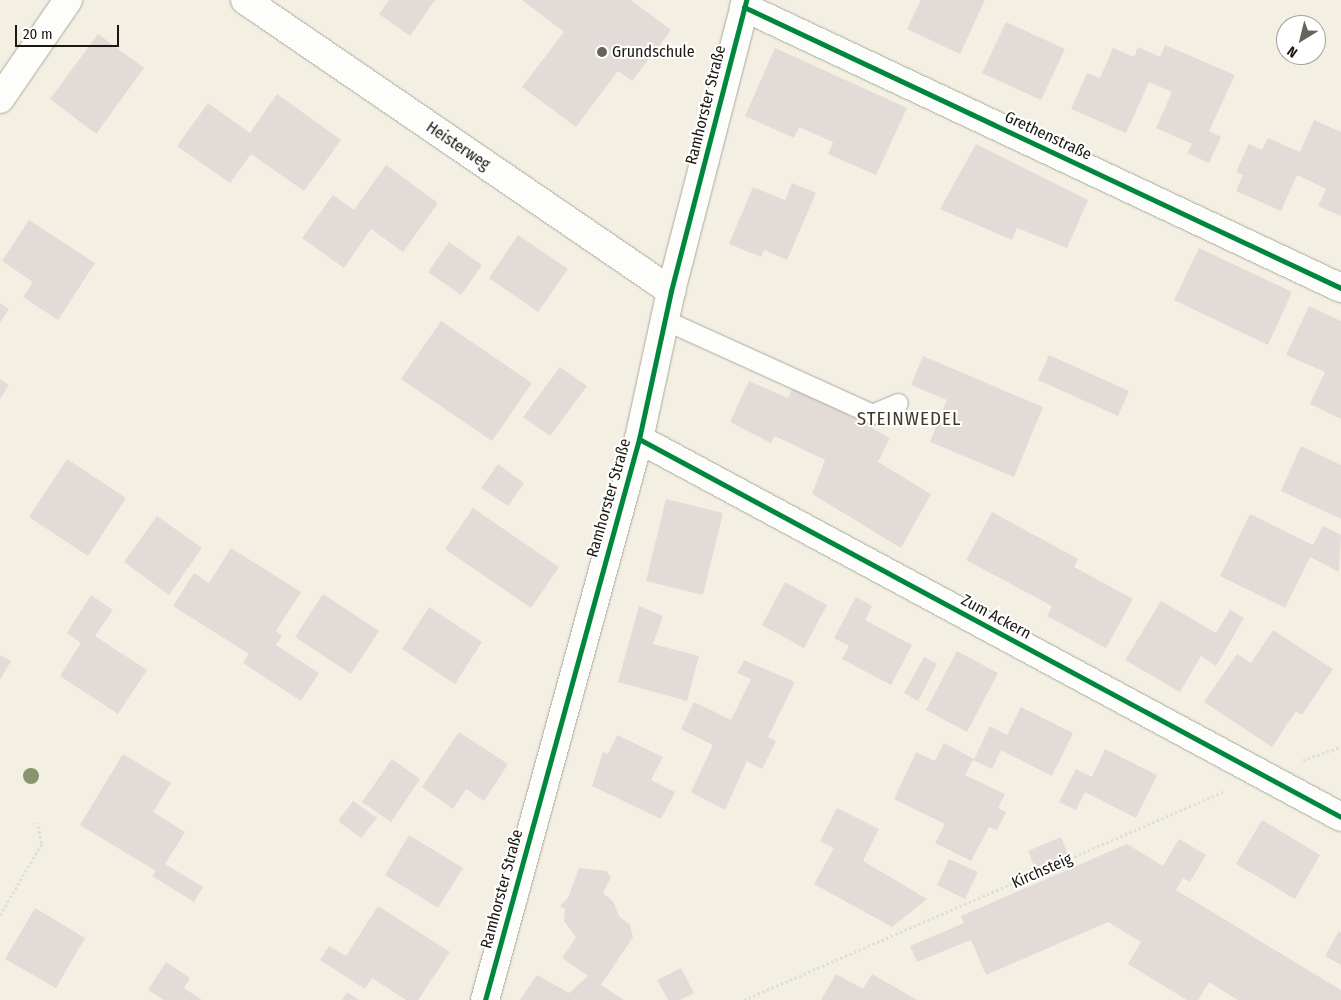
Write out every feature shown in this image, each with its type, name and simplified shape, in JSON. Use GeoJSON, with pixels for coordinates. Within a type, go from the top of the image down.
{"type":"FeatureCollection","features":[{"type":"Feature","properties":{"kind":"street"},"geometry":{"type":"LineString","coordinates":[[0,99],[68,0]]}},
{"type":"Feature","properties":{"kind":"street","name":"Heisterweg"},"geometry":{"type":"LineString","coordinates":[[245,0],[671,291]]}},
{"type":"Feature","properties":{"kind":"street","name":"Ramhorster Straße"},"geometry":{"type":"LineString","coordinates":[[485,1000],[639,439],[671,291],[745,4]]}},
{"type":"Feature","properties":{"kind":"street","name":"Grethenstraße"},"geometry":{"type":"LineString","coordinates":[[745,4],[1341,288]]}},
{"type":"Feature","properties":{"kind":"street","name":"Zum Ackern"},"geometry":{"type":"LineString","coordinates":[[639,439],[1341,816]]}},
{"type":"Feature","properties":{"kind":"lane"},"geometry":{"type":"LineString","coordinates":[[665,320],[872,414],[898,403]]}},
{"type":"Feature","properties":{"kind":"path"},"geometry":{"type":"LineString","coordinates":[[0,915],[42,843],[37,823]]}},
{"type":"Feature","properties":{"kind":"building"},"geometry":{"type":"Polygon","coordinates":[[[389,0],[435,0],[410,36],[379,14],[389,0]]]}},
{"type":"Feature","properties":{"kind":"building","name":"Grundschule"},"geometry":{"type":"Polygon","coordinates":[[[522,0],[631,0],[671,30],[632,81],[618,71],[576,127],[522,87],[564,32],[522,0]]]}},
{"type":"Feature","properties":{"kind":"building"},"geometry":{"type":"Polygon","coordinates":[[[921,0],[985,0],[960,54],[907,29],[921,0]]]}},
{"type":"Feature","properties":{"kind":"building"},"geometry":{"type":"Polygon","coordinates":[[[1006,22],[1065,49],[1041,100],[982,73],[1006,22]]]}},
{"type":"Feature","properties":{"kind":"building"},"geometry":{"type":"Polygon","coordinates":[[[98,34],[144,68],[96,134],[50,99],[98,34]]]}},
{"type":"Feature","properties":{"kind":"building"},"geometry":{"type":"Polygon","coordinates":[[[1165,45],[1235,75],[1209,131],[1221,137],[1209,163],[1187,153],[1192,144],[1156,128],[1172,92],[1149,82],[1126,133],[1071,109],[1087,73],[1100,78],[1113,48],[1134,57],[1138,47],[1160,57],[1165,45]]]}},
{"type":"Feature","properties":{"kind":"building"},"geometry":{"type":"Polygon","coordinates":[[[775,48],[907,108],[876,175],[828,154],[833,142],[799,127],[794,138],[745,116],[775,48]]]}},
{"type":"Feature","properties":{"kind":"building"},"geometry":{"type":"Polygon","coordinates":[[[277,94],[341,140],[304,191],[251,154],[230,183],[177,146],[208,103],[250,133],[277,94]]]}},
{"type":"Feature","properties":{"kind":"building"},"geometry":{"type":"Polygon","coordinates":[[[1314,120],[1341,132],[1341,216],[1318,206],[1326,189],[1297,175],[1281,211],[1236,191],[1243,175],[1236,172],[1249,144],[1262,150],[1268,138],[1300,152],[1314,120]]]}},
{"type":"Feature","properties":{"kind":"building"},"geometry":{"type":"Polygon","coordinates":[[[976,144],[1088,200],[1067,248],[1017,228],[1012,240],[940,209],[976,144]]]}},
{"type":"Feature","properties":{"kind":"building"},"geometry":{"type":"Polygon","coordinates":[[[386,165],[438,203],[403,252],[371,229],[344,268],[302,238],[333,195],[354,210],[386,165]]]}},
{"type":"Feature","properties":{"kind":"building"},"geometry":{"type":"Polygon","coordinates":[[[792,183],[816,193],[787,260],[764,250],[761,257],[729,244],[753,187],[785,200],[792,183]]]}},
{"type":"Feature","properties":{"kind":"building"},"geometry":{"type":"Polygon","coordinates":[[[29,220],[95,263],[58,320],[23,297],[33,282],[2,261],[29,220]]]}},
{"type":"Feature","properties":{"kind":"building"},"geometry":{"type":"Polygon","coordinates":[[[518,235],[568,269],[538,312],[489,278],[518,235]]]}},
{"type":"Feature","properties":{"kind":"building"},"geometry":{"type":"Polygon","coordinates":[[[449,242],[482,265],[461,295],[428,272],[449,242]]]}},
{"type":"Feature","properties":{"kind":"building"},"geometry":{"type":"Polygon","coordinates":[[[1199,248],[1292,292],[1268,345],[1174,300],[1199,248]]]}},
{"type":"Feature","properties":{"kind":"building"},"geometry":{"type":"Polygon","coordinates":[[[0,303],[9,309],[0,323],[0,303]]]}},
{"type":"Feature","properties":{"kind":"building"},"geometry":{"type":"Polygon","coordinates":[[[1309,306],[1341,321],[1341,419],[1310,404],[1325,372],[1286,355],[1309,306]]]}},
{"type":"Feature","properties":{"kind":"building"},"geometry":{"type":"Polygon","coordinates":[[[441,321],[532,383],[492,441],[401,379],[441,321]]]}},
{"type":"Feature","properties":{"kind":"building"},"geometry":{"type":"Polygon","coordinates":[[[1049,355],[1129,391],[1118,416],[1038,380],[1049,355]]]}},
{"type":"Feature","properties":{"kind":"building"},"geometry":{"type":"Polygon","coordinates":[[[923,356],[1043,407],[1014,477],[930,442],[947,400],[911,385],[923,356]]]}},
{"type":"Feature","properties":{"kind":"building"},"geometry":{"type":"Polygon","coordinates":[[[560,367],[587,386],[550,436],[523,417],[560,367]]]}},
{"type":"Feature","properties":{"kind":"building"},"geometry":{"type":"Polygon","coordinates":[[[0,379],[9,385],[0,399],[0,379]]]}},
{"type":"Feature","properties":{"kind":"building"},"geometry":{"type":"Polygon","coordinates":[[[749,381],[788,398],[794,385],[890,438],[878,462],[931,494],[901,548],[812,494],[825,460],[775,436],[771,443],[730,422],[749,381]]]}},
{"type":"Feature","properties":{"kind":"building"},"geometry":{"type":"Polygon","coordinates":[[[1301,446],[1341,465],[1341,519],[1281,491],[1301,446]]]}},
{"type":"Feature","properties":{"kind":"building"},"geometry":{"type":"Polygon","coordinates":[[[67,459],[126,498],[88,556],[29,517],[67,459]]]}},
{"type":"Feature","properties":{"kind":"building"},"geometry":{"type":"Polygon","coordinates":[[[498,464],[524,483],[508,506],[481,488],[498,464]]]}},
{"type":"Feature","properties":{"kind":"building"},"geometry":{"type":"Polygon","coordinates":[[[666,499],[723,513],[703,595],[646,581],[666,499]]]}},
{"type":"Feature","properties":{"kind":"building"},"geometry":{"type":"Polygon","coordinates":[[[473,508],[559,567],[531,608],[445,549],[473,508]]]}},
{"type":"Feature","properties":{"kind":"building"},"geometry":{"type":"Polygon","coordinates":[[[992,512],[1078,559],[1074,567],[1133,599],[1106,648],[1047,616],[1052,606],[966,560],[992,512]]]}},
{"type":"Feature","properties":{"kind":"building"},"geometry":{"type":"Polygon","coordinates":[[[1250,514],[1313,545],[1323,526],[1341,535],[1339,572],[1310,557],[1285,608],[1220,576],[1250,514]]]}},
{"type":"Feature","properties":{"kind":"building"},"geometry":{"type":"Polygon","coordinates":[[[157,516],[202,548],[169,595],[124,562],[157,516]]]}},
{"type":"Feature","properties":{"kind":"building"},"geometry":{"type":"Polygon","coordinates":[[[231,548],[301,592],[276,631],[282,636],[276,645],[319,673],[301,701],[243,663],[249,654],[173,606],[194,573],[209,583],[231,548]]]}},
{"type":"Feature","properties":{"kind":"building"},"geometry":{"type":"Polygon","coordinates":[[[785,582],[827,605],[804,648],[762,625],[785,582]]]}},
{"type":"Feature","properties":{"kind":"building"},"geometry":{"type":"Polygon","coordinates":[[[323,594],[379,631],[351,674],[295,637],[323,594]]]}},
{"type":"Feature","properties":{"kind":"building"},"geometry":{"type":"Polygon","coordinates":[[[91,595],[113,610],[95,636],[147,670],[118,714],[60,676],[81,643],[67,633],[91,595]]]}},
{"type":"Feature","properties":{"kind":"building"},"geometry":{"type":"Polygon","coordinates":[[[856,597],[872,606],[865,620],[912,645],[891,685],[842,659],[849,646],[834,638],[856,597]]]}},
{"type":"Feature","properties":{"kind":"building"},"geometry":{"type":"Polygon","coordinates":[[[1161,601],[1216,633],[1230,610],[1244,618],[1216,666],[1201,656],[1180,692],[1125,660],[1161,601]]]}},
{"type":"Feature","properties":{"kind":"building"},"geometry":{"type":"Polygon","coordinates":[[[639,606],[663,616],[653,644],[699,656],[687,701],[618,682],[639,606]]]}},
{"type":"Feature","properties":{"kind":"building"},"geometry":{"type":"Polygon","coordinates":[[[429,607],[482,642],[455,684],[402,649],[429,607]]]}},
{"type":"Feature","properties":{"kind":"building"},"geometry":{"type":"Polygon","coordinates":[[[1273,630],[1333,669],[1302,715],[1296,711],[1272,747],[1204,702],[1237,654],[1251,663],[1273,630]]]}},
{"type":"Feature","properties":{"kind":"building"},"geometry":{"type":"Polygon","coordinates":[[[957,651],[998,673],[967,732],[926,710],[957,651]]]}},
{"type":"Feature","properties":{"kind":"building"},"geometry":{"type":"Polygon","coordinates":[[[0,655],[11,661],[0,680],[0,655]]]}},
{"type":"Feature","properties":{"kind":"building"},"geometry":{"type":"Polygon","coordinates":[[[924,657],[937,664],[918,701],[904,693],[924,657]]]}},
{"type":"Feature","properties":{"kind":"building"},"geometry":{"type":"Polygon","coordinates":[[[744,660],[795,682],[768,737],[776,741],[762,769],[747,761],[725,810],[691,792],[713,745],[681,729],[694,702],[731,720],[751,679],[737,673],[744,660]]]}},
{"type":"Feature","properties":{"kind":"building"},"geometry":{"type":"Polygon","coordinates":[[[1021,707],[1073,733],[1052,776],[1001,750],[992,769],[973,760],[965,775],[1005,794],[998,808],[1006,812],[997,830],[989,827],[971,861],[935,843],[945,824],[894,799],[916,752],[935,761],[944,743],[974,759],[990,726],[1007,735],[1021,707]]]}},
{"type":"Feature","properties":{"kind":"building"},"geometry":{"type":"Polygon","coordinates":[[[459,732],[508,764],[484,801],[466,789],[453,809],[422,787],[459,732]]]}},
{"type":"Feature","properties":{"kind":"building"},"geometry":{"type":"Polygon","coordinates":[[[617,735],[663,757],[651,780],[675,792],[661,819],[592,786],[603,752],[608,754],[617,735]]]}},
{"type":"Feature","properties":{"kind":"building"},"geometry":{"type":"Polygon","coordinates":[[[1105,749],[1157,775],[1136,818],[1085,792],[1076,810],[1059,802],[1076,769],[1092,777],[1105,749]]]}},
{"type":"Feature","properties":{"kind":"building"},"geometry":{"type":"Polygon","coordinates":[[[123,754],[171,783],[153,812],[185,832],[165,864],[203,887],[194,902],[152,876],[156,871],[80,825],[123,754]]]}},
{"type":"Feature","properties":{"kind":"building"},"geometry":{"type":"Polygon","coordinates":[[[392,759],[420,779],[391,822],[362,802],[392,759]]]}},
{"type":"Feature","properties":{"kind":"building"},"geometry":{"type":"Polygon","coordinates":[[[353,801],[377,818],[361,838],[338,821],[353,801]]]}},
{"type":"Feature","properties":{"kind":"building"},"geometry":{"type":"Polygon","coordinates":[[[837,808],[879,829],[863,861],[927,899],[892,927],[814,884],[834,848],[820,841],[837,808]]]}},
{"type":"Feature","properties":{"kind":"building"},"geometry":{"type":"Polygon","coordinates":[[[1262,820],[1320,855],[1295,899],[1236,864],[1262,820]]]}},
{"type":"Feature","properties":{"kind":"building"},"geometry":{"type":"Polygon","coordinates":[[[409,835],[463,868],[438,908],[385,875],[409,835]]]}},
{"type":"Feature","properties":{"kind":"building"},"geometry":{"type":"Polygon","coordinates":[[[1061,837],[1068,855],[1035,868],[1028,851],[1061,837]]]}},
{"type":"Feature","properties":{"kind":"building"},"geometry":{"type":"Polygon","coordinates":[[[1179,839],[1206,855],[1190,882],[1183,878],[1176,890],[1341,990],[1341,1000],[1238,1000],[1209,982],[1198,1000],[1187,1000],[1128,964],[1141,942],[1108,922],[986,975],[971,940],[917,962],[910,946],[964,923],[961,916],[1127,844],[1163,866],[1179,839]]]}},
{"type":"Feature","properties":{"kind":"building"},"geometry":{"type":"Polygon","coordinates":[[[949,859],[978,872],[965,899],[937,885],[949,859]]]}},
{"type":"Feature","properties":{"kind":"building"},"geometry":{"type":"Polygon","coordinates":[[[579,868],[606,871],[611,877],[603,893],[613,901],[619,916],[630,925],[633,937],[601,985],[624,1000],[520,1000],[537,975],[569,993],[588,976],[562,958],[576,937],[564,921],[565,909],[560,906],[568,898],[579,868]]]}},
{"type":"Feature","properties":{"kind":"building"},"geometry":{"type":"Polygon","coordinates":[[[378,906],[450,952],[418,1000],[406,1000],[372,978],[365,989],[320,960],[329,946],[346,956],[378,906]]]}},
{"type":"Feature","properties":{"kind":"building"},"geometry":{"type":"Polygon","coordinates":[[[35,908],[85,938],[56,988],[5,959],[35,908]]]}},
{"type":"Feature","properties":{"kind":"building"},"geometry":{"type":"Polygon","coordinates":[[[1339,931],[1341,933],[1341,965],[1325,956],[1339,931]]]}},
{"type":"Feature","properties":{"kind":"building"},"geometry":{"type":"Polygon","coordinates":[[[166,962],[190,978],[184,988],[202,1000],[164,1000],[148,990],[166,962]]]}},
{"type":"Feature","properties":{"kind":"building"},"geometry":{"type":"Polygon","coordinates":[[[681,968],[694,993],[680,1000],[668,1000],[657,980],[681,968]]]}},
{"type":"Feature","properties":{"kind":"building"},"geometry":{"type":"Polygon","coordinates":[[[836,974],[863,989],[872,974],[917,1000],[821,1000],[836,974]]]}},
{"type":"Feature","properties":{"kind":"building"},"geometry":{"type":"Polygon","coordinates":[[[347,992],[359,1000],[342,1000],[347,992]]]}},
{"type":"Feature","properties":{"kind":"cycle path"},"geometry":{"type":"LineString","coordinates":[[485,1000],[639,439],[671,291],[746,0]]}},
{"type":"Feature","properties":{"kind":"cycle path"},"geometry":{"type":"LineString","coordinates":[[744,7],[1341,288]]}},
{"type":"Feature","properties":{"kind":"cycle path"},"geometry":{"type":"LineString","coordinates":[[639,439],[1341,817]]}},
{"type":"Feature","properties":{"kind":"place","name":"Grundschule"},"geometry":{"type":"Point","coordinates":[602,52]}},
{"type":"Feature","properties":{"kind":"district","name":"STEINWEDEL"},"geometry":{"type":"Point","coordinates":[909,419]}}]}
